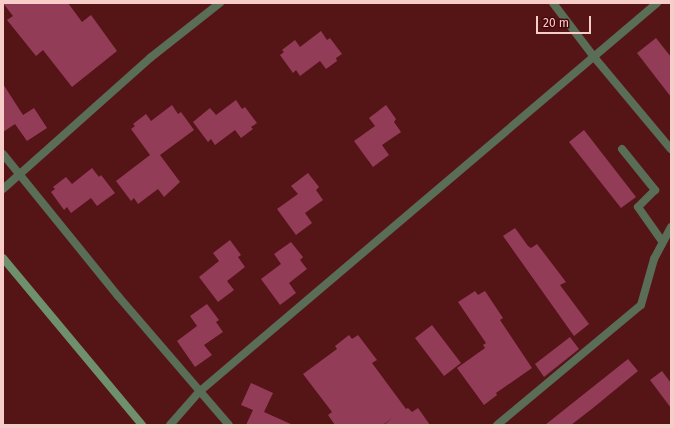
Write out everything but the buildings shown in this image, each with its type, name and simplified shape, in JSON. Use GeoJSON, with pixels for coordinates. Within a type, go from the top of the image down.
{"type":"FeatureCollection","features":[{"type":"Feature","properties":{"kind":"street"},"geometry":{"type":"LineString","coordinates":[[3,189],[18,173],[150,58],[220,3]]}},
{"type":"Feature","properties":{"kind":"street"},"geometry":{"type":"LineString","coordinates":[[553,3],[594,57],[671,149]]}},
{"type":"Feature","properties":{"kind":"street"},"geometry":{"type":"LineString","coordinates":[[170,425],[199,392],[389,228],[657,3]]}},
{"type":"Feature","properties":{"kind":"street"},"geometry":{"type":"LineString","coordinates":[[622,149],[655,190],[638,207],[662,241]]}},
{"type":"Feature","properties":{"kind":"street"},"geometry":{"type":"LineString","coordinates":[[3,154],[199,392],[229,425]]}},
{"type":"Feature","properties":{"kind":"street"},"geometry":{"type":"LineString","coordinates":[[497,425],[641,305],[646,293],[654,259],[662,241],[671,227]]}},
{"type":"Feature","properties":{"kind":"street"},"geometry":{"type":"LineString","coordinates":[[3,258],[142,425]]}}]}
